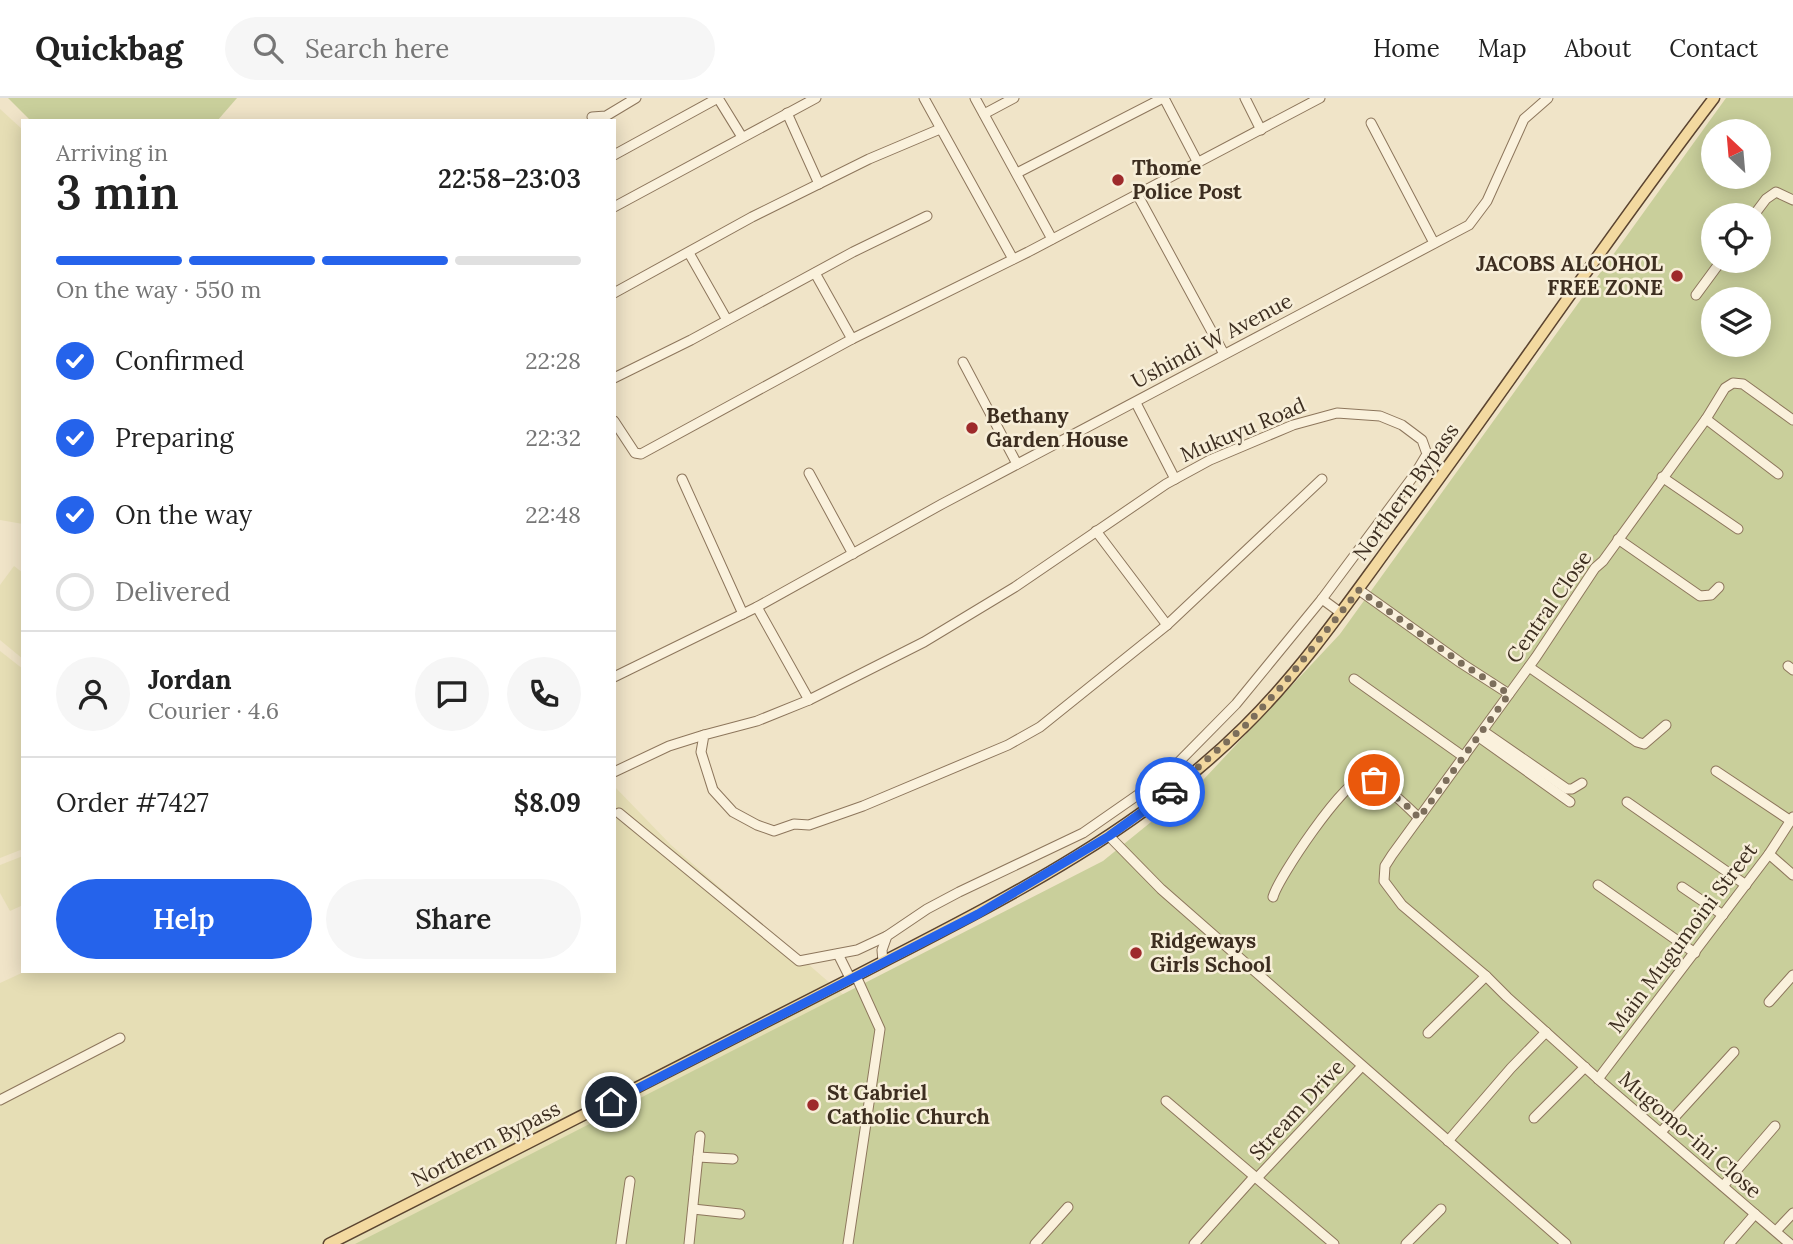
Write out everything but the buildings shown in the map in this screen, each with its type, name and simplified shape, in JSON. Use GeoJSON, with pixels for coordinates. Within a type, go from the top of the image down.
{"type":"FeatureCollection","features":[{"type":"Feature","properties":{"kind":"main road","name":"Northern Bypass"},"geometry":{"type":"LineString","coordinates":[[329,1244],[978,914],[1109,836],[1164,797],[1227,743],[1282,686],[1341,613],[1508,384],[1625,217],[1714,98]]}},
{"type":"Feature","properties":{"kind":"street"},"geometry":{"type":"LineString","coordinates":[[592,117],[606,116],[636,98]]}},
{"type":"Feature","properties":{"kind":"street"},"geometry":{"type":"LineString","coordinates":[[616,154],[718,98],[742,137]]}},
{"type":"Feature","properties":{"kind":"street"},"geometry":{"type":"LineString","coordinates":[[616,206],[787,113],[799,102],[816,98]]}},
{"type":"Feature","properties":{"kind":"street"},"geometry":{"type":"LineString","coordinates":[[924,98],[1013,259]]}},
{"type":"Feature","properties":{"kind":"street"},"geometry":{"type":"LineString","coordinates":[[975,98],[1052,239]]}},
{"type":"Feature","properties":{"kind":"street"},"geometry":{"type":"LineString","coordinates":[[984,114],[1014,98]]}},
{"type":"Feature","properties":{"kind":"street"},"geometry":{"type":"LineString","coordinates":[[1017,173],[1164,98],[1198,163]]}},
{"type":"Feature","properties":{"kind":"street"},"geometry":{"type":"LineString","coordinates":[[1245,98],[1261,130]]}},
{"type":"Feature","properties":{"kind":"street"},"geometry":{"type":"LineString","coordinates":[[616,424],[631,449],[641,454],[852,339],[1052,239],[1320,98]]}},
{"type":"Feature","properties":{"kind":"street","name":"Ushindi W Avenue"},"geometry":{"type":"LineString","coordinates":[[616,676],[757,607],[1017,464],[1469,225],[1479,214],[1524,119],[1548,98]]}},
{"type":"Feature","properties":{"kind":"street"},"geometry":{"type":"LineString","coordinates":[[787,113],[819,184]]}},
{"type":"Feature","properties":{"kind":"street"},"geometry":{"type":"LineString","coordinates":[[1371,123],[1434,243]]}},
{"type":"Feature","properties":{"kind":"street"},"geometry":{"type":"LineString","coordinates":[[616,292],[743,222],[940,129]]}},
{"type":"Feature","properties":{"kind":"street"},"geometry":{"type":"LineString","coordinates":[[1763,203],[1776,192],[1793,200]]}},
{"type":"Feature","properties":{"kind":"street"},"geometry":{"type":"LineString","coordinates":[[1137,194],[1224,354]]}},
{"type":"Feature","properties":{"kind":"street"},"geometry":{"type":"LineString","coordinates":[[616,377],[927,216]]}},
{"type":"Feature","properties":{"kind":"street"},"geometry":{"type":"LineString","coordinates":[[689,253],[727,320]]}},
{"type":"Feature","properties":{"kind":"street"},"geometry":{"type":"LineString","coordinates":[[815,273],[852,339]]}},
{"type":"Feature","properties":{"kind":"street"},"geometry":{"type":"LineString","coordinates":[[1696,295],[1712,273]]}},
{"type":"Feature","properties":{"kind":"street"},"geometry":{"type":"LineString","coordinates":[[963,362],[1017,464]]}},
{"type":"Feature","properties":{"kind":"street","name":"Central Close"},"geometry":{"type":"LineString","coordinates":[[1598,1079],[1486,976],[1402,905],[1385,886],[1385,866],[1529,667],[1595,568],[1706,419],[1725,388],[1737,383],[1747,386],[1793,420]]}},
{"type":"Feature","properties":{"kind":"street"},"geometry":{"type":"LineString","coordinates":[[1136,403],[1175,479]]}},
{"type":"Feature","properties":{"kind":"street","name":"Mukuyu Road"},"geometry":{"type":"LineString","coordinates":[[616,771],[669,746],[757,720],[809,700],[924,642],[1024,581],[1175,479],[1226,453],[1293,425],[1327,414],[1346,412],[1380,416],[1402,425],[1422,440],[1427,450],[1424,461],[1322,598],[1236,704],[1213,730],[1155,784],[1083,833],[944,898],[887,936],[857,950],[803,962],[793,959],[619,813]]}},
{"type":"Feature","properties":{"kind":"street"},"geometry":{"type":"LineString","coordinates":[[1706,419],[1778,474]]}},
{"type":"Feature","properties":{"kind":"street"},"geometry":{"type":"LineString","coordinates":[[809,473],[853,554]]}},
{"type":"Feature","properties":{"kind":"street"},"geometry":{"type":"LineString","coordinates":[[1662,477],[1738,529]]}},
{"type":"Feature","properties":{"kind":"street"},"geometry":{"type":"LineString","coordinates":[[704,735],[701,752],[708,777],[717,795],[733,812],[769,831],[794,824],[810,825],[863,806],[1008,745],[1031,732],[1128,659],[1322,479]]}},
{"type":"Feature","properties":{"kind":"street"},"geometry":{"type":"LineString","coordinates":[[682,480],[743,614]]}},
{"type":"Feature","properties":{"kind":"street"},"geometry":{"type":"LineString","coordinates":[[1096,530],[1167,625]]}},
{"type":"Feature","properties":{"kind":"street"},"geometry":{"type":"LineString","coordinates":[[1618,539],[1700,596],[1711,596],[1719,587]]}},
{"type":"Feature","properties":{"kind":"street"},"geometry":{"type":"LineString","coordinates":[[1359,590],[1509,694]]}},
{"type":"Feature","properties":{"kind":"street"},"geometry":{"type":"LineString","coordinates":[[1322,598],[1341,613]]}},
{"type":"Feature","properties":{"kind":"street"},"geometry":{"type":"LineString","coordinates":[[757,607],[809,700]]}},
{"type":"Feature","properties":{"kind":"street"},"geometry":{"type":"LineString","coordinates":[[1529,667],[1637,742],[1644,744],[1667,725]]}},
{"type":"Feature","properties":{"kind":"street"},"geometry":{"type":"LineString","coordinates":[[1354,679],[1464,757]]}},
{"type":"Feature","properties":{"kind":"street"},"geometry":{"type":"LineString","coordinates":[[1213,730],[1227,743]]}},
{"type":"Feature","properties":{"kind":"street"},"geometry":{"type":"LineString","coordinates":[[1481,734],[1567,789],[1582,783]]}},
{"type":"Feature","properties":{"kind":"street"},"geometry":{"type":"LineString","coordinates":[[1481,734],[1570,802]]}},
{"type":"Feature","properties":{"kind":"street"},"geometry":{"type":"LineString","coordinates":[[1716,771],[1792,819]]}},
{"type":"Feature","properties":{"kind":"street"},"geometry":{"type":"LineString","coordinates":[[1273,897],[1291,862],[1342,794],[1359,779],[1374,780],[1419,818]]}},
{"type":"Feature","properties":{"kind":"street"},"geometry":{"type":"LineString","coordinates":[[1627,802],[1746,885]]}},
{"type":"Feature","properties":{"kind":"street","name":"Main Mugumoini Street"},"geometry":{"type":"LineString","coordinates":[[1598,1079],[1746,885],[1792,819]]}},
{"type":"Feature","properties":{"kind":"street"},"geometry":{"type":"LineString","coordinates":[[1083,833],[1092,846]]}},
{"type":"Feature","properties":{"kind":"street"},"geometry":{"type":"LineString","coordinates":[[1109,836],[1161,889],[1566,1244]]}},
{"type":"Feature","properties":{"kind":"street"},"geometry":{"type":"LineString","coordinates":[[1769,854],[1793,875]]}},
{"type":"Feature","properties":{"kind":"street"},"geometry":{"type":"LineString","coordinates":[[1598,885],[1695,953]]}},
{"type":"Feature","properties":{"kind":"street"},"geometry":{"type":"LineString","coordinates":[[1682,887],[1723,915]]}},
{"type":"Feature","properties":{"kind":"street"},"geometry":{"type":"LineString","coordinates":[[883,962],[887,936]]}},
{"type":"Feature","properties":{"kind":"street"},"geometry":{"type":"LineString","coordinates":[[838,954],[880,1028],[848,1244]]}},
{"type":"Feature","properties":{"kind":"street"},"geometry":{"type":"LineString","coordinates":[[1769,1002],[1793,975]]}},
{"type":"Feature","properties":{"kind":"street"},"geometry":{"type":"LineString","coordinates":[[1428,1033],[1486,976]]}},
{"type":"Feature","properties":{"kind":"street"},"geometry":{"type":"LineString","coordinates":[[1448,1141],[1546,1032]]}},
{"type":"Feature","properties":{"kind":"street"},"geometry":{"type":"LineString","coordinates":[[0,1100],[120,1038]]}},
{"type":"Feature","properties":{"kind":"street"},"geometry":{"type":"LineString","coordinates":[[1661,1132],[1734,1052]]}},
{"type":"Feature","properties":{"kind":"street","name":"Stream Drive"},"geometry":{"type":"LineString","coordinates":[[1256,1177],[1362,1066]]}},
{"type":"Feature","properties":{"kind":"street"},"geometry":{"type":"LineString","coordinates":[[1534,1118],[1585,1067]]}},
{"type":"Feature","properties":{"kind":"street","name":"Mugomo-ini Close"},"geometry":{"type":"LineString","coordinates":[[1598,1079],[1790,1244]]}},
{"type":"Feature","properties":{"kind":"street","name":"Stream Drive"},"geometry":{"type":"LineString","coordinates":[[1166,1101],[1334,1244]]}},
{"type":"Feature","properties":{"kind":"street"},"geometry":{"type":"LineString","coordinates":[[1723,1186],[1775,1126]]}},
{"type":"Feature","properties":{"kind":"street"},"geometry":{"type":"LineString","coordinates":[[689,1244],[700,1136]]}},
{"type":"Feature","properties":{"kind":"street"},"geometry":{"type":"LineString","coordinates":[[698,1157],[733,1159]]}},
{"type":"Feature","properties":{"kind":"street"},"geometry":{"type":"LineString","coordinates":[[1194,1244],[1256,1177]]}},
{"type":"Feature","properties":{"kind":"street"},"geometry":{"type":"LineString","coordinates":[[621,1244],[630,1181]]}},
{"type":"Feature","properties":{"kind":"street"},"geometry":{"type":"LineString","coordinates":[[1035,1244],[1068,1207]]}},
{"type":"Feature","properties":{"kind":"street"},"geometry":{"type":"LineString","coordinates":[[693,1209],[740,1214]]}},
{"type":"Feature","properties":{"kind":"street"},"geometry":{"type":"LineString","coordinates":[[1406,1244],[1440,1209]]}},
{"type":"Feature","properties":{"kind":"street"},"geometry":{"type":"LineString","coordinates":[[1776,1231],[1793,1213]]}},
{"type":"Feature","properties":{"kind":"street"},"geometry":{"type":"LineString","coordinates":[[1729,1244],[1755,1214]]}},
{"type":"Feature","properties":{"kind":"shaded area"},"geometry":{"type":"Polygon","coordinates":[[[0,109],[21,128],[21,524],[0,520],[0,109]]]}},
{"type":"Feature","properties":{"kind":"shaded area"},"geometry":{"type":"Polygon","coordinates":[[[14,566],[21,571],[21,657],[0,640],[0,585],[14,566]]]}},
{"type":"Feature","properties":{"kind":"shaded area"},"geometry":{"type":"Polygon","coordinates":[[[0,651],[21,667],[21,850],[0,858],[0,651]]]}},
{"type":"Feature","properties":{"kind":"shaded area"},"geometry":{"type":"Polygon","coordinates":[[[616,788],[671,845],[877,1024],[434,1244],[0,1244],[0,983],[22,973],[616,973],[616,788]]]}},
{"type":"Feature","properties":{"kind":"shaded area"},"geometry":{"type":"Polygon","coordinates":[[[21,857],[21,906],[10,911],[0,893],[0,865],[21,857]]]}},
{"type":"Feature","properties":{"kind":"green space"},"geometry":{"type":"Polygon","coordinates":[[[8,98],[237,98],[219,119],[29,119],[8,98]]]}},
{"type":"Feature","properties":{"kind":"green space"},"geometry":{"type":"Polygon","coordinates":[[[1726,98],[1793,98],[1793,1244],[355,1244],[1103,861],[1204,779],[1340,634],[1701,133],[1701,189],[1771,189],[1771,119],[1711,119],[1726,98]]]}},
{"type":"Feature","properties":{"kind":"way so far"},"geometry":{"type":"LineString","coordinates":[[1170,792],[1247,724],[1318,643],[1359,590],[1509,694],[1419,818],[1374,780]]}},
{"type":"Feature","properties":{"kind":"place","name":"Thome Police Post"},"geometry":{"type":"Point","coordinates":[1118,180]}},
{"type":"Feature","properties":{"kind":"place","name":"JACOBS ALCOHOL FREE ZONE"},"geometry":{"type":"Point","coordinates":[1677,276]}},
{"type":"Feature","properties":{"kind":"place","name":"Bethany Garden House"},"geometry":{"type":"Point","coordinates":[972,428]}},
{"type":"Feature","properties":{"kind":"place","name":"Ridgeways Girls School"},"geometry":{"type":"Point","coordinates":[1136,953]}},
{"type":"Feature","properties":{"kind":"place","name":"St Gabriel Catholic Church"},"geometry":{"type":"Point","coordinates":[813,1105]}},
{"type":"Feature","properties":{"kind":"route"},"geometry":{"type":"LineString","coordinates":[[611,1102],[978,914],[1109,836],[1170,792]]}}]}
